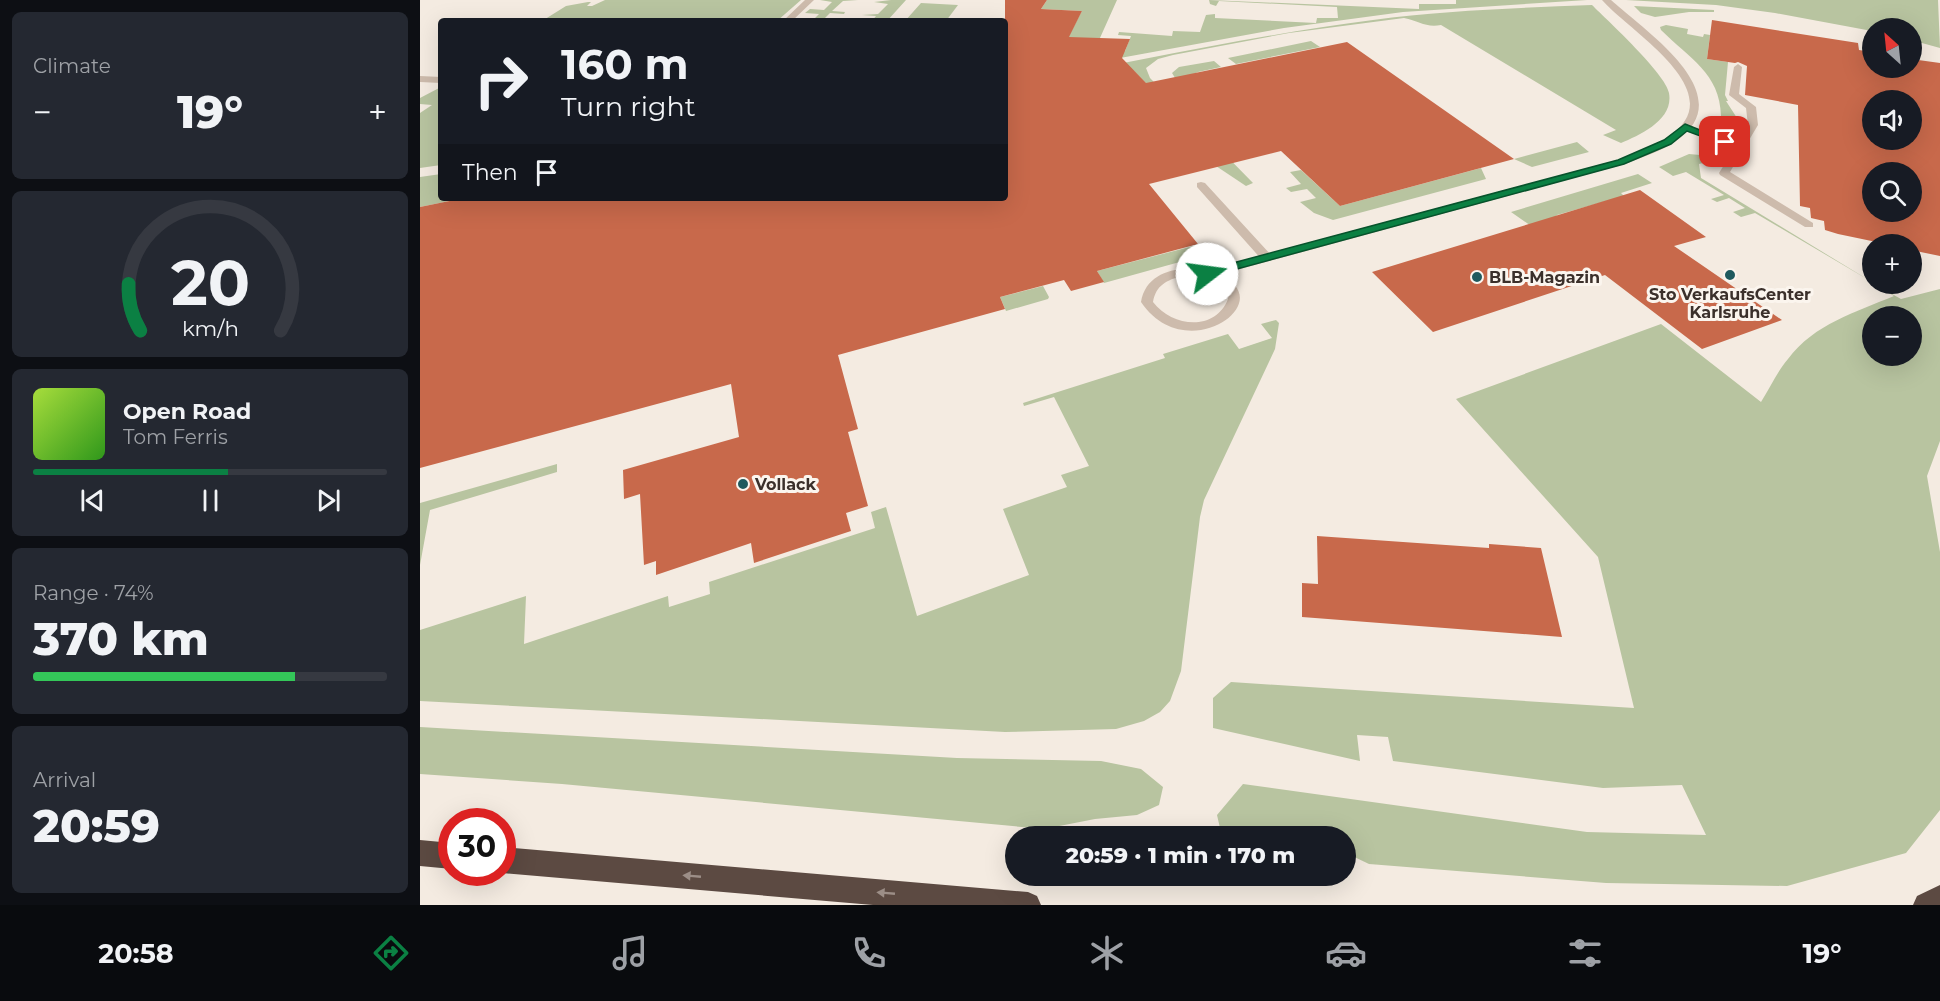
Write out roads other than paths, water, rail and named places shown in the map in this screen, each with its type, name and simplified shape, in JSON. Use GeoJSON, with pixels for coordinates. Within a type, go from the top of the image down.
{"type":"FeatureCollection","features":[{"type":"Feature","properties":{"kind":"highway"},"geometry":{"type":"LineString","coordinates":[[420,853],[438,854]]}},
{"type":"Feature","properties":{"kind":"highway"},"geometry":{"type":"LineString","coordinates":[[516,861],[1028,905]]}},
{"type":"Feature","properties":{"kind":"highway"},"geometry":{"type":"LineString","coordinates":[[1926,905],[1940,898]]}},
{"type":"Feature","properties":{"kind":"street"},"geometry":{"type":"LineString","coordinates":[[790,18],[810,0]]}},
{"type":"Feature","properties":{"kind":"street"},"geometry":{"type":"LineString","coordinates":[[1207,274],[1227,285],[1232,293],[1233,301],[1230,310],[1222,317],[1210,323],[1182,325],[1169,322],[1151,310],[1147,302],[1147,294],[1159,279],[1182,272],[1207,274],[1267,258],[1621,162],[1668,142],[1685,127],[1695,103],[1691,84],[1675,64],[1606,0]]}},
{"type":"Feature","properties":{"kind":"street"},"geometry":{"type":"LineString","coordinates":[[1738,67],[1734,94],[1750,106],[1753,125],[1724,173],[1809,225]]}},
{"type":"Feature","properties":{"kind":"street"},"geometry":{"type":"LineString","coordinates":[[420,79],[438,80]]}},
{"type":"Feature","properties":{"kind":"street"},"geometry":{"type":"LineString","coordinates":[[1685,127],[1740,148]]}},
{"type":"Feature","properties":{"kind":"street"},"geometry":{"type":"LineString","coordinates":[[1201,185],[1267,258]]}},
{"type":"Feature","properties":{"kind":"place","name":"Sto VerkaufsCenter Karlsruhe"},"geometry":{"type":"Point","coordinates":[1730,275]}},
{"type":"Feature","properties":{"kind":"place","name":"BLB-Magazin"},"geometry":{"type":"Point","coordinates":[1477,277]}},
{"type":"Feature","properties":{"kind":"place","name":"Vollack"},"geometry":{"type":"Point","coordinates":[743,484]}}]}
